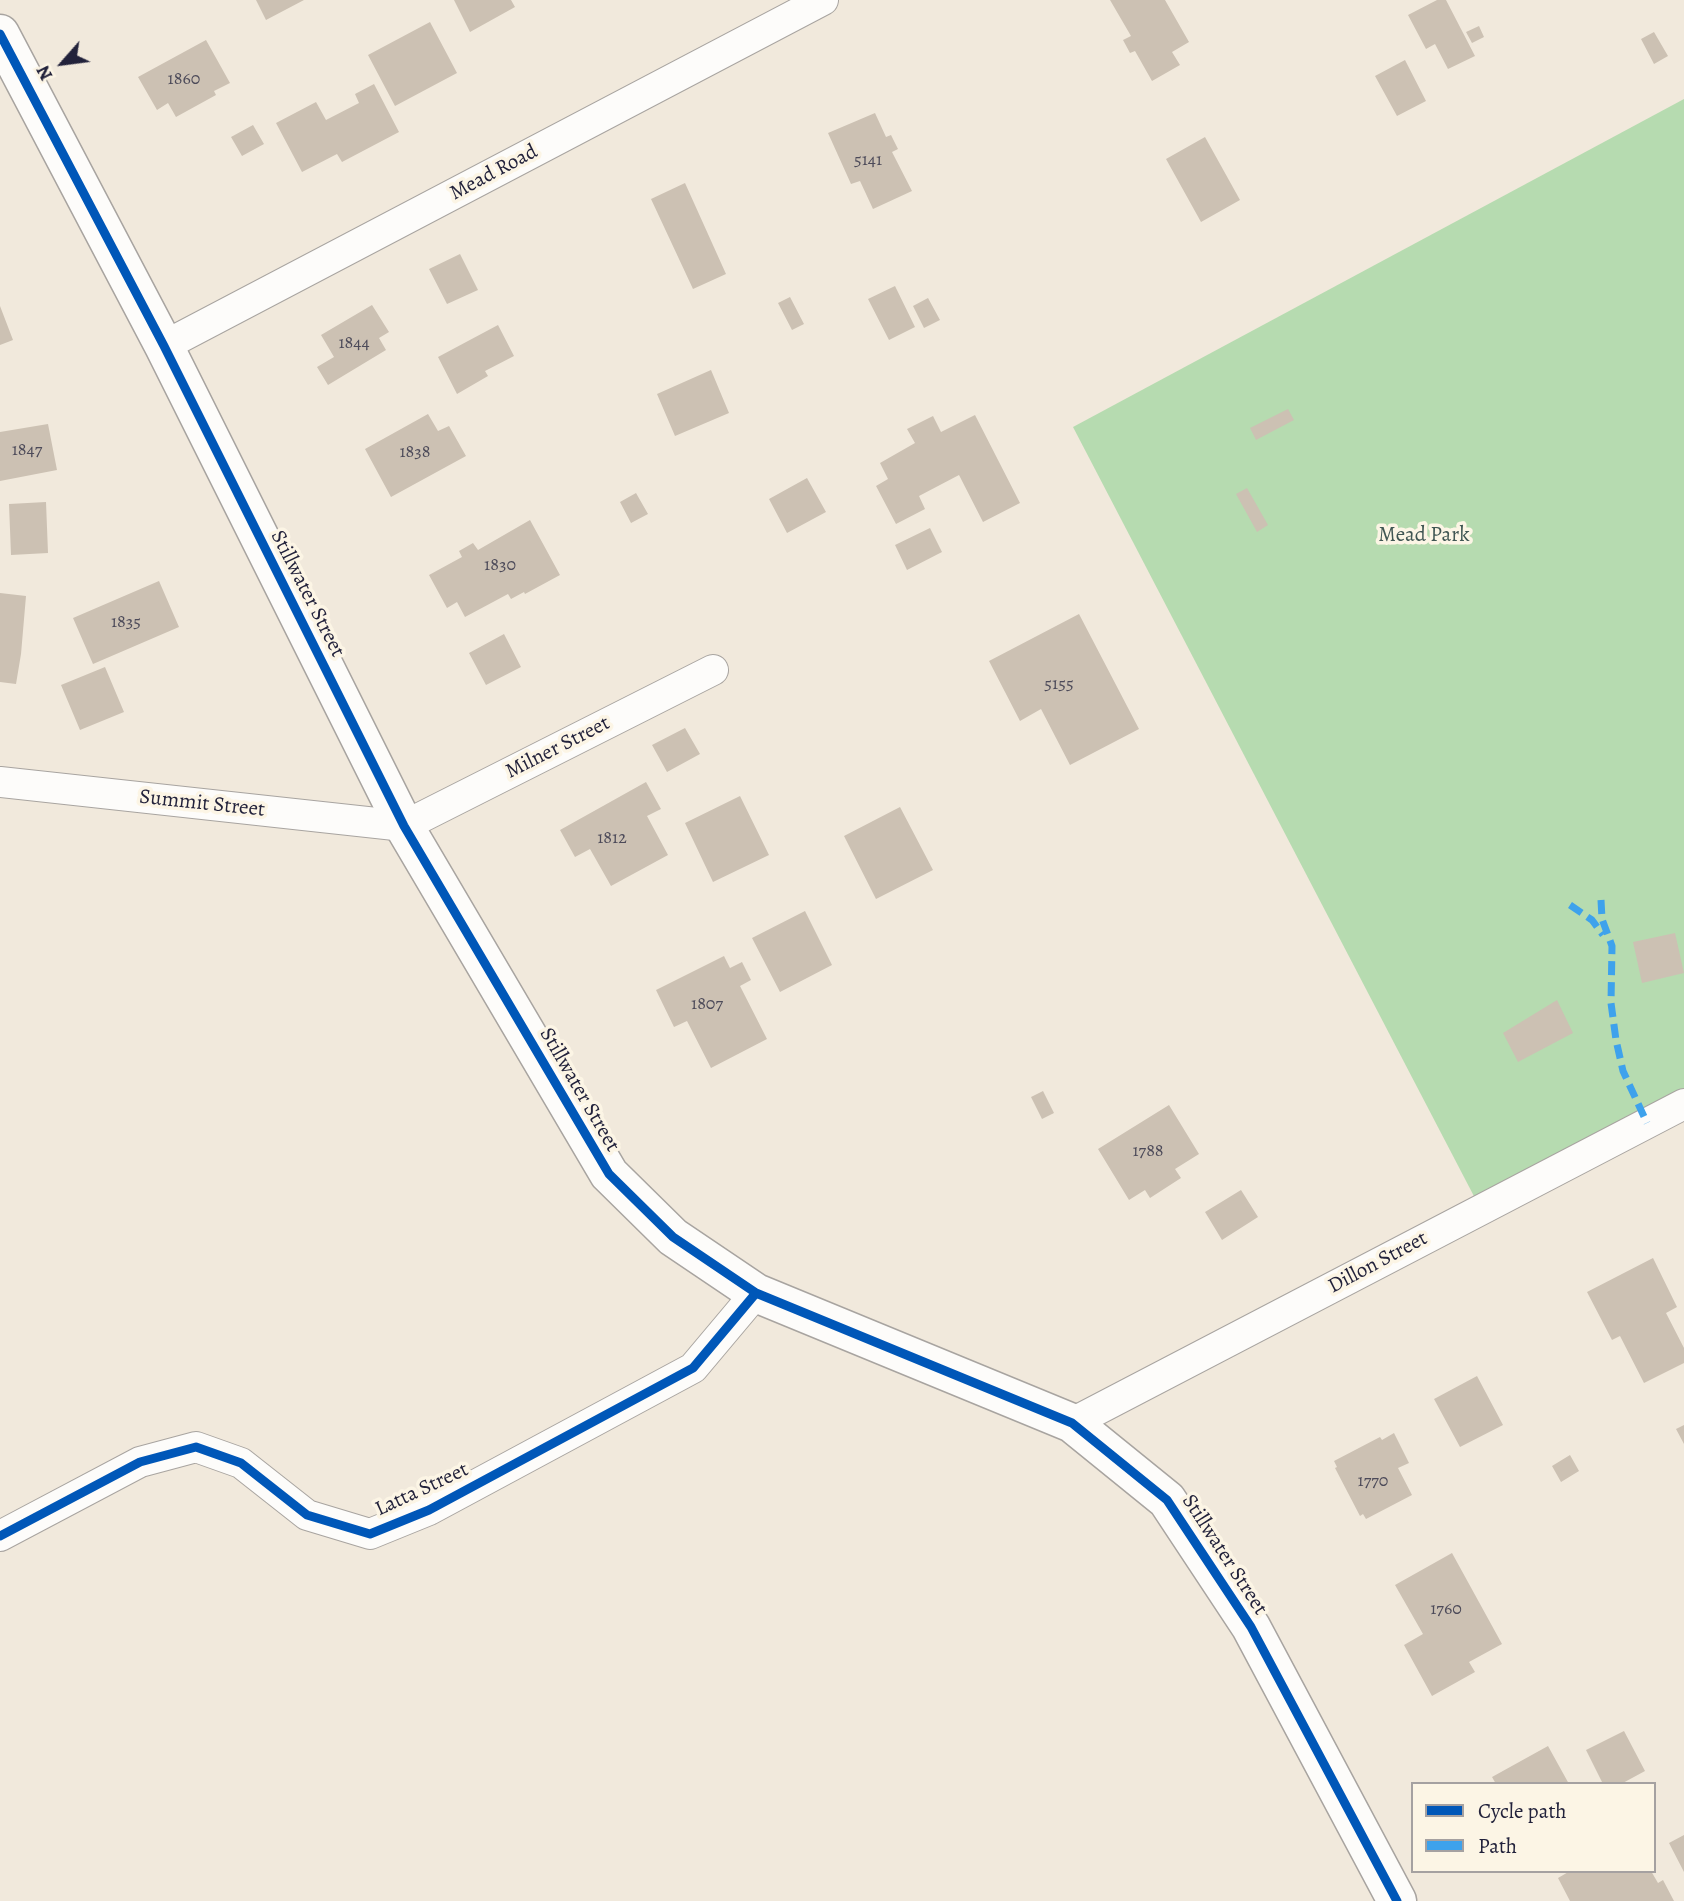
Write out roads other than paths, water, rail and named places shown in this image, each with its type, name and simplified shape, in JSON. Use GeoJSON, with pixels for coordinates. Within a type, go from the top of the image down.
{"type":"FeatureCollection","features":[{"type":"Feature","properties":{"kind":"street","name":"Mead Road"},"geometry":{"type":"LineString","coordinates":[[164,346],[823,0]]}},
{"type":"Feature","properties":{"kind":"street","name":"Stillwater Street"},"geometry":{"type":"LineString","coordinates":[[0,34],[164,346],[404,826],[609,1174],[673,1237],[755,1293],[1072,1423],[1167,1500],[1251,1627],[1397,1901]]}},
{"type":"Feature","properties":{"kind":"street","name":"Milner Street"},"geometry":{"type":"LineString","coordinates":[[404,826],[713,670]]}},
{"type":"Feature","properties":{"kind":"street","name":"Summit Street"},"geometry":{"type":"LineString","coordinates":[[0,782],[404,826]]}},
{"type":"Feature","properties":{"kind":"street","name":"Dillon Street"},"geometry":{"type":"LineString","coordinates":[[1072,1423],[1684,1104]]}},
{"type":"Feature","properties":{"kind":"street","name":"Latta Street"},"geometry":{"type":"LineString","coordinates":[[0,1536],[140,1462],[196,1447],[241,1463],[307,1515],[370,1534],[429,1510],[693,1368],[755,1293]]}},
{"type":"Feature","properties":{"kind":"park label","name":"Mead Park"},"geometry":{"type":"Point","coordinates":[1424,536]}}]}
